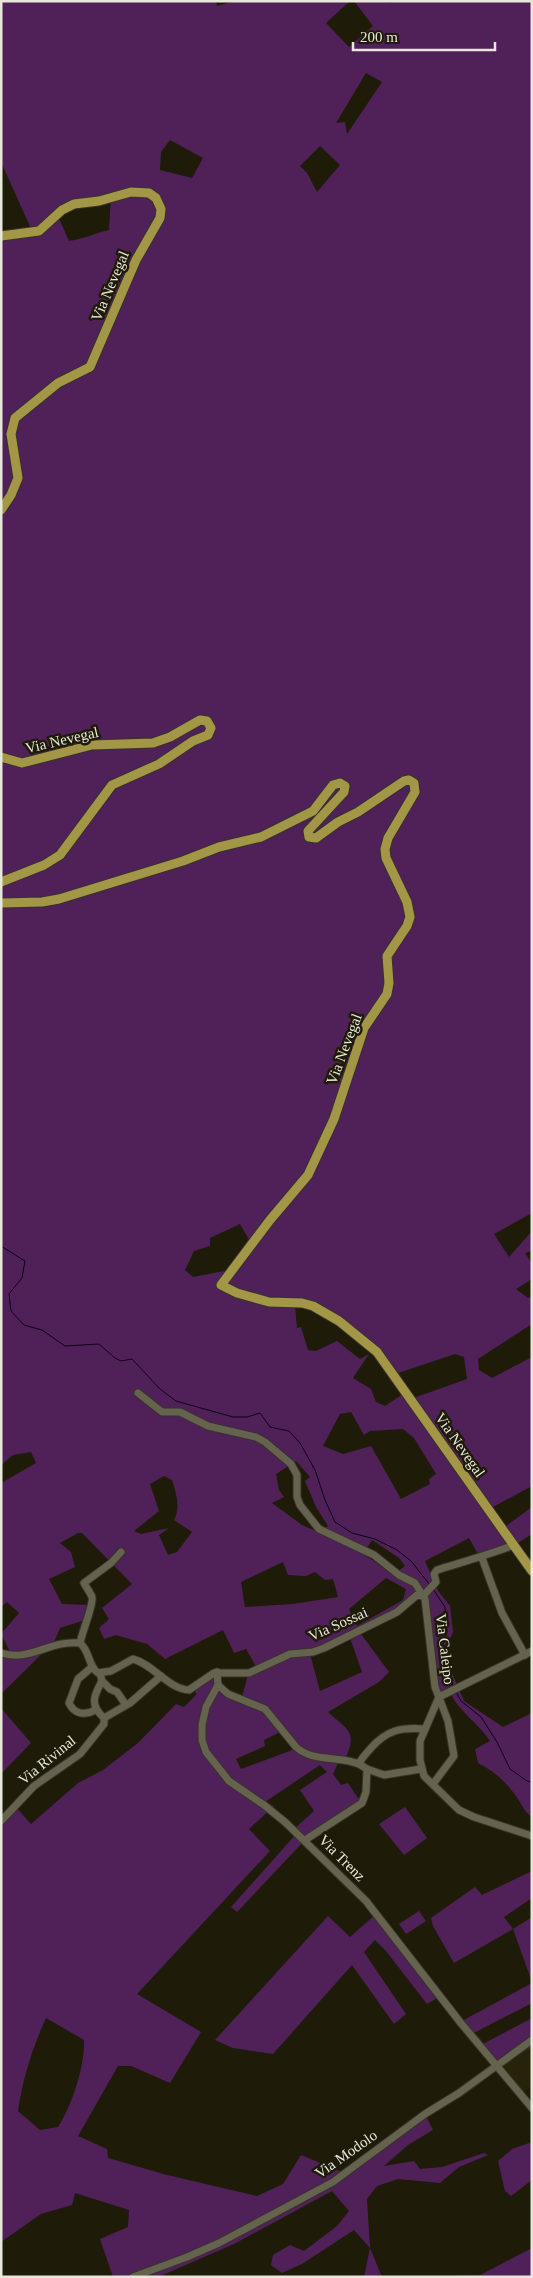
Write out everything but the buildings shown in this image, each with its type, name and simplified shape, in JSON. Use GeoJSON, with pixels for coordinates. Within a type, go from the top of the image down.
{"type":"FeatureCollection","features":[{"type":"Feature","properties":{"kind":"main road","name":"Via Nevegal"},"geometry":{"type":"LineString","coordinates":[[1,236],[35,232],[43,228],[70,206],[102,201],[125,193],[144,192],[153,195],[159,202],[161,210],[158,222],[136,260],[90,367],[55,385],[23,410],[14,422],[12,438],[18,478],[11,496],[1,510]]}},
{"type":"Feature","properties":{"kind":"main road","name":"Via Nevegal"},"geometry":{"type":"LineString","coordinates":[[1,757],[15,762],[27,763],[86,746],[158,742],[200,720],[207,721],[211,728],[208,734],[193,741],[168,759],[112,785],[56,859],[44,866],[1,882]]}},
{"type":"Feature","properties":{"kind":"main road","name":"Via Nevegal"},"geometry":{"type":"LineString","coordinates":[[1,903],[42,902],[59,899],[183,862],[219,847],[261,837],[313,812],[333,785],[340,782],[345,786],[344,792],[308,831],[309,837],[316,838],[404,781],[409,780],[414,783],[415,792],[388,838],[384,849],[386,858],[405,898],[410,918],[388,956],[389,983],[387,994],[369,1018],[362,1033],[334,1118],[308,1175],[270,1220],[221,1285],[237,1293],[269,1302],[302,1303],[313,1306],[339,1321],[373,1349],[384,1360],[418,1407],[532,1572]]}},
{"type":"Feature","properties":{"kind":"street"},"geometry":{"type":"LineString","coordinates":[[138,1393],[162,1412],[180,1412],[208,1426],[256,1437],[265,1442],[291,1464],[297,1476],[297,1498],[319,1530],[374,1555],[397,1573],[412,1581],[425,1594],[435,1584],[434,1574],[437,1570],[474,1558],[482,1558],[514,1545]]}},
{"type":"Feature","properties":{"kind":"street"},"geometry":{"type":"LineString","coordinates":[[80,1643],[92,1604],[92,1597],[84,1583],[111,1563],[121,1552]]}},
{"type":"Feature","properties":{"kind":"street"},"geometry":{"type":"LineString","coordinates":[[433,1784],[454,1756],[448,1722],[438,1699],[528,1653],[502,1613],[482,1558]]}},
{"type":"Feature","properties":{"kind":"street","name":"Via Sossai"},"geometry":{"type":"LineString","coordinates":[[217,1672],[249,1673],[290,1654],[317,1651],[397,1612],[417,1595],[425,1594]]}},
{"type":"Feature","properties":{"kind":"street","name":"Via Caleipo"},"geometry":{"type":"LineString","coordinates":[[421,1769],[420,1741],[438,1699],[425,1594]]}},
{"type":"Feature","properties":{"kind":"street"},"geometry":{"type":"LineString","coordinates":[[1,1653],[18,1657],[64,1643],[80,1643],[85,1648],[92,1667],[100,1673],[102,1681],[117,1692],[126,1705]]}},
{"type":"Feature","properties":{"kind":"street"},"geometry":{"type":"LineString","coordinates":[[100,1673],[111,1671],[133,1659],[181,1689],[189,1690],[217,1672],[218,1685],[228,1694],[265,1709],[296,1747],[302,1751],[319,1758],[359,1764],[367,1769],[384,1774],[421,1769],[424,1776],[459,1810],[474,1817],[532,1836]]}},
{"type":"Feature","properties":{"kind":"street","name":"Via Rivinal"},"geometry":{"type":"LineString","coordinates":[[92,1667],[78,1679],[69,1703],[72,1708],[80,1713],[88,1714],[95,1710]]}},
{"type":"Feature","properties":{"kind":"street","name":"Via Rivinal"},"geometry":{"type":"LineString","coordinates":[[1,1820],[34,1786],[80,1754],[104,1724],[104,1718],[126,1705],[161,1676]]}},
{"type":"Feature","properties":{"kind":"street"},"geometry":{"type":"LineString","coordinates":[[102,1681],[96,1695],[95,1710],[104,1718]]}},
{"type":"Feature","properties":{"kind":"street","name":"Via Trenz"},"geometry":{"type":"LineString","coordinates":[[218,1685],[209,1701],[202,1721],[201,1734],[206,1752],[229,1781],[264,1805],[305,1840],[366,1901],[402,1950],[532,2108]]}},
{"type":"Feature","properties":{"kind":"street"},"geometry":{"type":"LineString","coordinates":[[359,1764],[361,1759],[382,1736],[397,1730],[425,1729]]}},
{"type":"Feature","properties":{"kind":"street"},"geometry":{"type":"LineString","coordinates":[[305,1840],[362,1802],[366,1792],[367,1769]]}},
{"type":"Feature","properties":{"kind":"street","name":"Via Modolo"},"geometry":{"type":"LineString","coordinates":[[133,2277],[186,2258],[227,2239],[334,2182],[425,2114],[532,2040]]}},
{"type":"Feature","properties":{"kind":"shaded area"},"geometry":{"type":"Polygon","coordinates":[[[1,1],[216,1],[217,6],[235,1],[350,1],[326,23],[349,47],[373,26],[354,1],[387,1],[390,3],[392,1],[532,1],[532,1213],[494,1234],[509,1257],[532,1231],[532,1251],[525,1253],[532,1263],[532,1279],[516,1289],[528,1298],[532,1297],[532,1324],[478,1359],[479,1370],[492,1378],[532,1357],[532,1486],[493,1507],[506,1526],[532,1507],[532,1534],[518,1543],[532,1561],[532,1576],[509,1544],[479,1556],[469,1538],[425,1561],[438,1591],[450,1606],[453,1632],[446,1648],[449,1666],[464,1701],[503,1727],[532,1713],[532,1817],[503,1781],[478,1763],[475,1749],[490,1741],[458,1705],[450,1691],[438,1697],[422,1596],[358,1630],[389,1672],[379,1682],[328,1712],[346,1728],[351,1737],[345,1760],[340,1759],[333,1774],[341,1785],[348,1783],[358,1798],[360,1797],[363,1806],[305,1840],[237,1912],[231,1907],[297,1833],[294,1829],[314,1811],[300,1790],[327,1772],[320,1765],[265,1802],[274,1806],[249,1829],[270,1851],[137,1994],[201,2032],[170,2083],[131,2066],[118,2066],[78,2136],[107,2149],[108,2158],[167,2175],[257,2196],[283,2184],[301,2155],[342,2172],[423,2113],[433,2130],[408,2145],[384,2166],[414,2161],[420,2169],[442,2167],[484,2153],[488,2155],[459,2167],[440,2183],[398,2179],[377,2186],[367,2199],[370,2248],[354,2230],[302,2264],[282,2273],[271,2265],[273,2255],[290,2245],[304,2251],[337,2226],[349,2211],[332,2191],[234,2244],[158,2277],[113,2277],[100,2239],[128,2227],[129,2210],[75,2193],[72,2205],[41,2214],[1,2242],[1,1821],[15,1806],[31,1824],[78,1783],[103,1770],[138,1743],[176,1704],[184,1707],[196,1695],[195,1689],[219,1673],[216,1682],[227,1691],[242,1697],[249,1671],[257,1668],[246,1649],[234,1653],[223,1630],[165,1659],[147,1644],[116,1635],[104,1639],[99,1628],[109,1619],[102,1608],[132,1584],[82,1533],[78,1533],[60,1543],[71,1552],[75,1567],[49,1579],[62,1604],[88,1605],[82,1621],[60,1628],[54,1642],[1,1694],[1,1653],[10,1652],[1,1634],[19,1613],[7,1602],[1,1607],[1,1481],[3,1482],[36,1463],[31,1452],[13,1455],[1,1465],[1,230],[3,235],[32,231],[1,162],[1,1]],[[366,73],[336,123],[345,122],[347,134],[382,82],[366,73]],[[170,140],[161,152],[160,170],[192,178],[203,158],[170,140]],[[320,146],[300,166],[307,173],[317,192],[340,165],[320,146]],[[111,195],[57,214],[69,241],[109,230],[111,195]],[[240,1224],[210,1238],[210,1246],[194,1251],[185,1270],[193,1277],[224,1271],[228,1273],[251,1243],[240,1224]],[[295,1306],[297,1328],[301,1327],[308,1350],[316,1351],[337,1341],[360,1359],[369,1354],[353,1378],[371,1389],[376,1402],[385,1406],[403,1394],[408,1400],[467,1379],[464,1357],[455,1354],[398,1373],[376,1346],[317,1306],[295,1306]],[[351,1412],[340,1414],[323,1446],[343,1454],[371,1446],[401,1499],[430,1484],[429,1479],[436,1474],[414,1438],[403,1429],[370,1431],[364,1435],[351,1412]],[[296,1461],[276,1474],[279,1490],[284,1497],[272,1503],[302,1525],[318,1532],[328,1526],[316,1507],[305,1481],[310,1477],[296,1461]],[[164,1476],[150,1484],[159,1511],[134,1531],[141,1534],[169,1528],[159,1535],[168,1555],[177,1552],[192,1532],[174,1520],[177,1505],[172,1480],[164,1476]],[[372,1540],[363,1554],[394,1574],[405,1566],[399,1558],[372,1540]],[[283,1562],[241,1582],[245,1607],[293,1604],[338,1597],[333,1579],[325,1580],[315,1572],[306,1576],[288,1575],[283,1562]],[[386,1578],[349,1609],[357,1626],[403,1600],[406,1589],[386,1578]],[[349,1635],[309,1650],[320,1691],[362,1672],[349,1635]],[[282,1731],[264,1740],[265,1746],[236,1759],[241,1769],[295,1749],[282,1731]],[[46,2018],[25,2075],[18,2111],[40,2130],[58,2127],[77,2085],[84,2050],[84,2040],[46,2018]]]}},
{"type":"Feature","properties":{"kind":"shaded area"},"geometry":{"type":"Polygon","coordinates":[[[1,1708],[31,1743],[1,1774],[1,1708]]]}},
{"type":"Feature","properties":{"kind":"shaded area"},"geometry":{"type":"Polygon","coordinates":[[[405,1807],[427,1838],[404,1855],[379,1824],[405,1807]]]}},
{"type":"Feature","properties":{"kind":"shaded area"},"geometry":{"type":"Polygon","coordinates":[[[532,1871],[532,1898],[504,1917],[513,1929],[454,1963],[433,1926],[431,1918],[475,1887],[482,1895],[532,1871]]]}},
{"type":"Feature","properties":{"kind":"shaded area"},"geometry":{"type":"Polygon","coordinates":[[[419,1911],[426,1921],[406,1934],[399,1924],[419,1911]]]}},
{"type":"Feature","properties":{"kind":"shaded area"},"geometry":{"type":"Polygon","coordinates":[[[376,1914],[439,1997],[427,2004],[386,1951],[375,1940],[364,1952],[406,2014],[394,2024],[352,1965],[273,2054],[233,2048],[215,2040],[328,1916],[350,1937],[376,1914]]]}},
{"type":"Feature","properties":{"kind":"shaded area"},"geometry":{"type":"Polygon","coordinates":[[[532,1917],[532,1982],[513,1929],[532,1917]]]}},
{"type":"Feature","properties":{"kind":"shaded area"},"geometry":{"type":"Polygon","coordinates":[[[532,1983],[532,2003],[470,2035],[460,2022],[532,1983]]]}},
{"type":"Feature","properties":{"kind":"shaded area"},"geometry":{"type":"Polygon","coordinates":[[[532,2018],[532,2047],[496,2066],[479,2046],[532,2018]]]}},
{"type":"Feature","properties":{"kind":"shaded area"},"geometry":{"type":"Polygon","coordinates":[[[532,2047],[532,2087],[522,2092],[496,2066],[532,2047]]]}},
{"type":"Feature","properties":{"kind":"shaded area"},"geometry":{"type":"Polygon","coordinates":[[[532,2142],[532,2180],[511,2196],[505,2191],[498,2161],[512,2149],[532,2142]]]}},
{"type":"Feature","properties":{"kind":"shaded area"},"geometry":{"type":"Polygon","coordinates":[[[370,2248],[382,2277],[364,2277],[370,2248]]]}},
{"type":"Feature","properties":{"kind":"shaded area"},"geometry":{"type":"Polygon","coordinates":[[[532,2248],[532,2277],[446,2276],[480,2275],[532,2248]]]}},
{"type":"Feature","properties":{"kind":"waterway"},"geometry":{"type":"LineString","coordinates":[[1,1246],[25,1261],[22,1278],[9,1294],[11,1311],[24,1325],[42,1330],[65,1346],[99,1344],[121,1361],[132,1359],[160,1389],[176,1401],[233,1417],[247,1417],[260,1413],[270,1427],[289,1431],[300,1443],[315,1470],[335,1522],[352,1533],[375,1539],[397,1550],[411,1561],[430,1585]]}},
{"type":"Feature","properties":{"kind":"waterway"},"geometry":{"type":"LineString","coordinates":[[433,1589],[445,1607],[447,1632],[442,1647],[453,1686]]}},
{"type":"Feature","properties":{"kind":"waterway"},"geometry":{"type":"LineString","coordinates":[[456,1692],[461,1701],[481,1717],[497,1742],[510,1769],[527,1781],[532,1782]]}}]}
